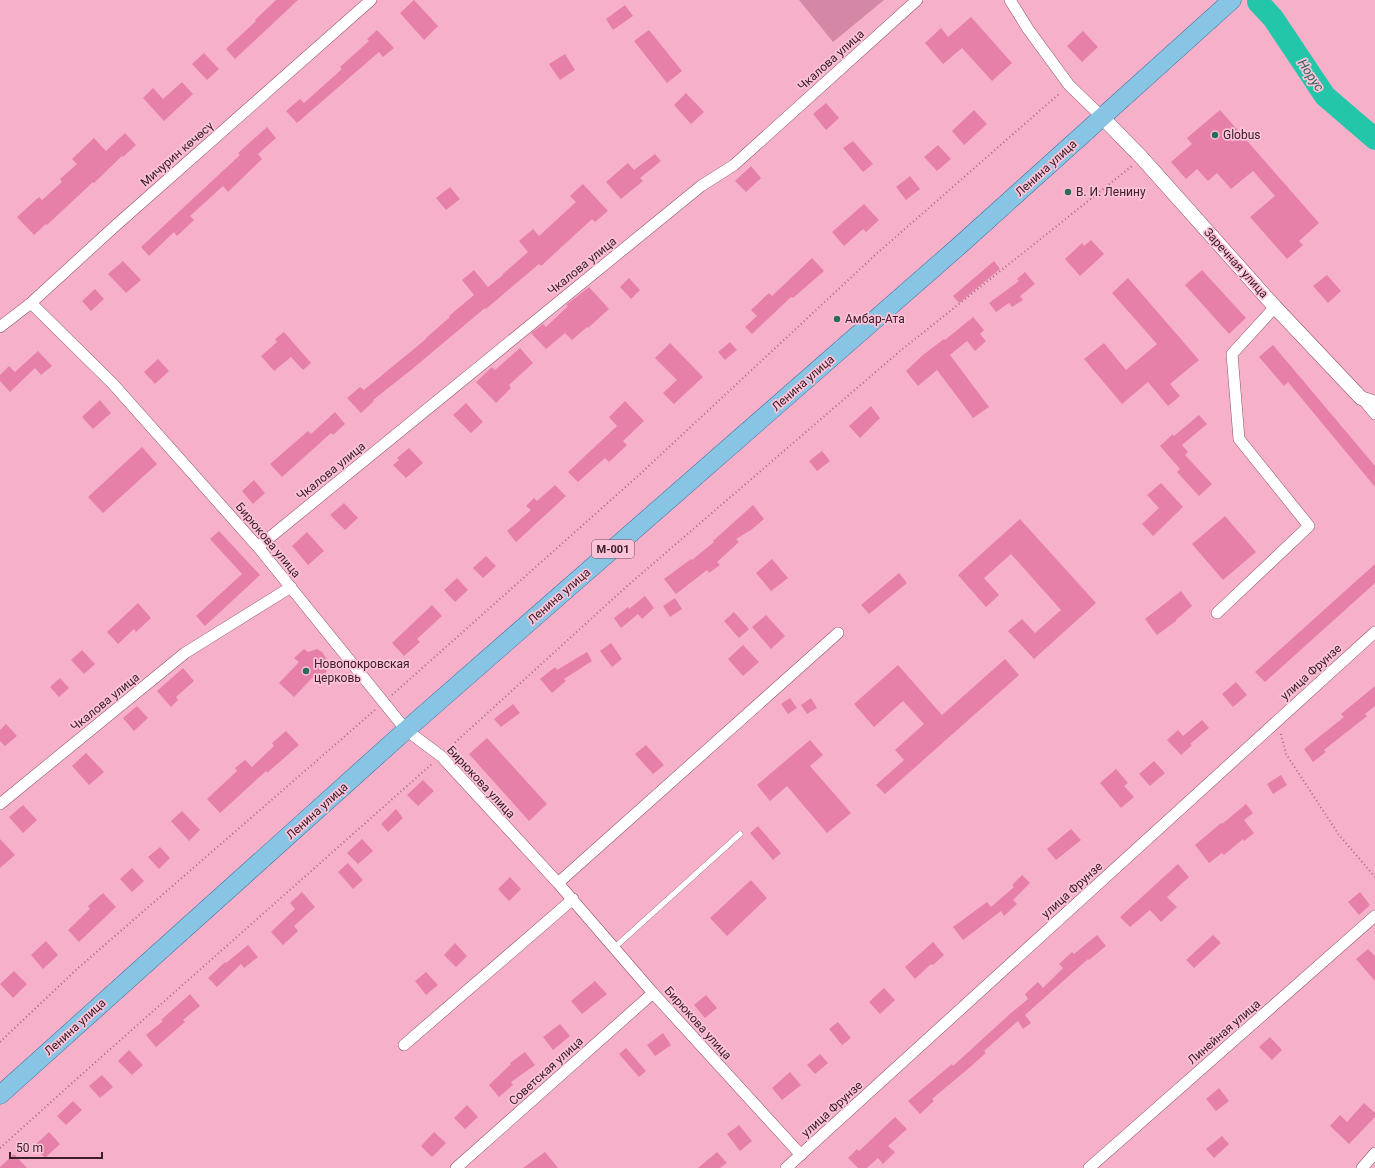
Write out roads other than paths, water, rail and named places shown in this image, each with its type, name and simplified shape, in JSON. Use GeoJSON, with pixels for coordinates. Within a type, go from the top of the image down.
{"type":"FeatureCollection","features":[{"type":"Feature","properties":{"kind":"main road","name":"Ленина улица"},"geometry":{"type":"LineString","coordinates":[[0,1095],[406,730],[953,251],[1230,2]]}},
{"type":"Feature","properties":{"kind":"street","name":"Мичурин көчөсү"},"geometry":{"type":"LineString","coordinates":[[0,327],[31,303],[114,227],[371,0]]}},
{"type":"Feature","properties":{"kind":"street","name":"Чкалова улица"},"geometry":{"type":"LineString","coordinates":[[258,547],[701,186],[734,165],[917,0]]}},
{"type":"Feature","properties":{"kind":"street"},"geometry":{"type":"LineString","coordinates":[[1010,0],[1028,29],[1069,85],[1102,117]]}},
{"type":"Feature","properties":{"kind":"street","name":"Заречная улица"},"geometry":{"type":"LineString","coordinates":[[1102,117],[1142,158],[1275,307],[1361,398],[1375,403]]}},
{"type":"Feature","properties":{"kind":"street","name":"Бирюкова улица"},"geometry":{"type":"LineString","coordinates":[[31,303],[113,384],[258,547],[406,730],[441,756],[558,882],[653,993],[801,1155]]}},
{"type":"Feature","properties":{"kind":"street"},"geometry":{"type":"LineString","coordinates":[[1217,613],[1309,526],[1239,439],[1232,354],[1275,307]]}},
{"type":"Feature","properties":{"kind":"street"},"geometry":{"type":"LineString","coordinates":[[1361,398],[1375,414]]}},
{"type":"Feature","properties":{"kind":"street","name":"Чкалова улица"},"geometry":{"type":"LineString","coordinates":[[0,804],[185,653],[291,587]]}},
{"type":"Feature","properties":{"kind":"street","name":"улица Фрунзе"},"geometry":{"type":"LineString","coordinates":[[786,1168],[1375,632]]}},
{"type":"Feature","properties":{"kind":"street"},"geometry":{"type":"LineString","coordinates":[[558,882],[838,633]]}},
{"type":"Feature","properties":{"kind":"street"},"geometry":{"type":"LineString","coordinates":[[404,1044],[572,900]]}},
{"type":"Feature","properties":{"kind":"street","name":"Линейная улица"},"geometry":{"type":"LineString","coordinates":[[1089,1168],[1375,916]]}},
{"type":"Feature","properties":{"kind":"street","name":"Советская улица"},"geometry":{"type":"LineString","coordinates":[[456,1168],[653,993]]}},
{"type":"Feature","properties":{"kind":"street"},"geometry":{"type":"LineString","coordinates":[[1362,1168],[1375,1153]]}},
{"type":"Feature","properties":{"kind":"lane"},"geometry":{"type":"LineString","coordinates":[[614,948],[740,834]]}},
{"type":"Feature","properties":{"kind":"waterway","name":"Норус"},"geometry":{"type":"LineString","coordinates":[[1258,2],[1273,18],[1325,96],[1375,139]]}},
{"type":"Feature","properties":{"kind":"place","name":"Globus"},"geometry":{"type":"Point","coordinates":[1215,135]}},
{"type":"Feature","properties":{"kind":"place","name":"В. И. Ленину"},"geometry":{"type":"Point","coordinates":[1068,192]}},
{"type":"Feature","properties":{"kind":"place","name":"Амбар-Ата"},"geometry":{"type":"Point","coordinates":[837,319]}},
{"type":"Feature","properties":{"kind":"place","name":"Новопокровская церковь"},"geometry":{"type":"Point","coordinates":[306,671]}}]}
